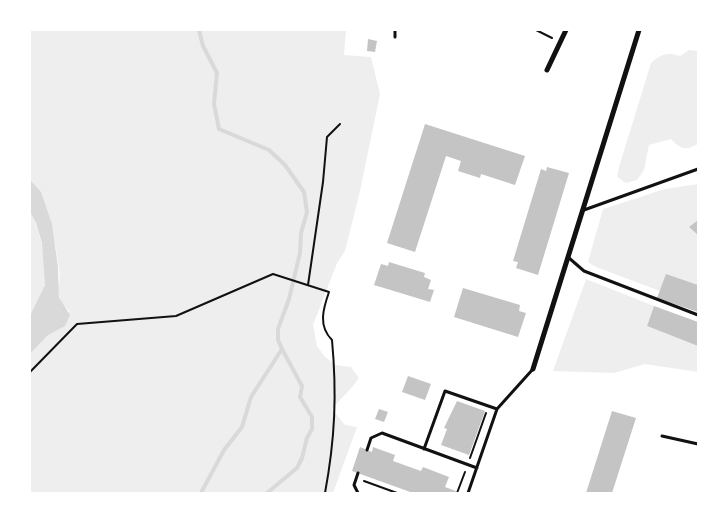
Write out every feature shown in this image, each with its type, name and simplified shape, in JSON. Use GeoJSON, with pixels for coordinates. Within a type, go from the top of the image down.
{"type":"FeatureCollection","features":[{"type":"Feature","properties":{"kind":"street"},"geometry":{"type":"LineString","coordinates":[[547,70],[566,30]]}},
{"type":"Feature","properties":{"kind":"street"},"geometry":{"type":"LineString","coordinates":[[532,370],[569,258],[639,30]]}},
{"type":"Feature","properties":{"kind":"lane"},"geometry":{"type":"LineString","coordinates":[[395,30],[395,37]]}},
{"type":"Feature","properties":{"kind":"lane"},"geometry":{"type":"LineString","coordinates":[[583,210],[698,170]]}},
{"type":"Feature","properties":{"kind":"lane"},"geometry":{"type":"LineString","coordinates":[[569,258],[584,272],[698,315]]}},
{"type":"Feature","properties":{"kind":"lane"},"geometry":{"type":"LineString","coordinates":[[468,493],[497,409],[532,370]]}},
{"type":"Feature","properties":{"kind":"lane"},"geometry":{"type":"LineString","coordinates":[[424,449],[445,391],[497,409]]}},
{"type":"Feature","properties":{"kind":"lane"},"geometry":{"type":"LineString","coordinates":[[367,450],[371,438],[382,433],[477,468]]}},
{"type":"Feature","properties":{"kind":"lane"},"geometry":{"type":"LineString","coordinates":[[662,436],[698,444]]}},
{"type":"Feature","properties":{"kind":"lane"},"geometry":{"type":"LineString","coordinates":[[358,473],[354,486],[358,493]]}},
{"type":"Feature","properties":{"kind":"path"},"geometry":{"type":"LineString","coordinates":[[536,30],[560,42]]}},
{"type":"Feature","properties":{"kind":"path"},"geometry":{"type":"LineString","coordinates":[[306,284],[323,182],[327,137],[340,124]]}},
{"type":"Feature","properties":{"kind":"path"},"geometry":{"type":"LineString","coordinates":[[30,372],[77,324],[176,316],[273,274],[329,292],[324,306],[322,322],[325,333],[332,340],[336,409],[334,444],[325,493]]}},
{"type":"Feature","properties":{"kind":"path"},"geometry":{"type":"LineString","coordinates":[[457,493],[489,406]]}},
{"type":"Feature","properties":{"kind":"path"},"geometry":{"type":"LineString","coordinates":[[357,478],[397,493]]}},
{"type":"Feature","properties":{"kind":"shaded area"},"geometry":{"type":"Polygon","coordinates":[[[30,30],[346,30],[344,55],[371,57],[380,94],[360,191],[345,251],[337,263],[313,325],[317,346],[325,357],[336,365],[351,367],[359,378],[332,409],[345,425],[357,427],[333,493],[30,493],[30,354],[47,336],[62,328],[69,311],[59,295],[60,275],[47,210],[43,199],[30,180],[30,30]]]}},
{"type":"Feature","properties":{"kind":"shaded area"},"geometry":{"type":"Polygon","coordinates":[[[689,50],[698,51],[698,144],[690,148],[683,148],[671,139],[649,145],[644,170],[637,180],[626,183],[617,177],[619,167],[651,63],[664,55],[680,56],[689,50]]]}},
{"type":"Feature","properties":{"kind":"shaded area"},"geometry":{"type":"Polygon","coordinates":[[[30,180],[41,192],[52,224],[58,267],[59,297],[70,315],[65,326],[47,336],[30,354],[30,316],[45,285],[42,243],[36,223],[30,212],[30,180]]]}},
{"type":"Feature","properties":{"kind":"shaded area"},"geometry":{"type":"Polygon","coordinates":[[[698,184],[698,285],[667,275],[660,291],[596,267],[588,262],[603,209],[665,189],[698,184]]]}},
{"type":"Feature","properties":{"kind":"shaded area"},"geometry":{"type":"Polygon","coordinates":[[[30,212],[43,249],[46,280],[43,292],[30,316],[30,212]]]}},
{"type":"Feature","properties":{"kind":"shaded area"},"geometry":{"type":"Polygon","coordinates":[[[586,279],[654,306],[647,326],[698,346],[698,372],[645,364],[614,373],[553,371],[586,279]]]}},
{"type":"Feature","properties":{"kind":"building"},"geometry":{"type":"Polygon","coordinates":[[[368,39],[377,41],[375,52],[367,51],[368,39]]]}},
{"type":"Feature","properties":{"kind":"building"},"geometry":{"type":"Polygon","coordinates":[[[425,124],[525,156],[515,185],[481,174],[480,178],[458,171],[461,161],[446,156],[415,252],[387,243],[425,124]]]}},
{"type":"Feature","properties":{"kind":"building"},"geometry":{"type":"Polygon","coordinates":[[[547,167],[569,173],[538,275],[516,268],[518,262],[513,261],[541,169],[546,171],[547,167]]]}},
{"type":"Feature","properties":{"kind":"building"},"geometry":{"type":"Polygon","coordinates":[[[698,220],[698,235],[689,227],[698,220]]]}},
{"type":"Feature","properties":{"kind":"building"},"geometry":{"type":"Polygon","coordinates":[[[389,262],[425,273],[424,277],[431,280],[428,289],[434,290],[430,302],[374,285],[381,264],[388,266],[389,262]]]}},
{"type":"Feature","properties":{"kind":"building"},"geometry":{"type":"Polygon","coordinates":[[[666,274],[698,285],[698,312],[657,298],[666,274]]]}},
{"type":"Feature","properties":{"kind":"building"},"geometry":{"type":"Polygon","coordinates":[[[463,288],[520,305],[519,311],[526,313],[518,337],[454,317],[463,288]]]}},
{"type":"Feature","properties":{"kind":"building"},"geometry":{"type":"Polygon","coordinates":[[[654,306],[698,322],[698,346],[647,326],[654,306]]]}},
{"type":"Feature","properties":{"kind":"building"},"geometry":{"type":"Polygon","coordinates":[[[408,376],[431,384],[425,400],[402,392],[408,376]]]}},
{"type":"Feature","properties":{"kind":"building"},"geometry":{"type":"Polygon","coordinates":[[[457,401],[485,411],[469,455],[441,445],[447,429],[444,428],[457,401]]]}},
{"type":"Feature","properties":{"kind":"building"},"geometry":{"type":"Polygon","coordinates":[[[379,409],[388,412],[384,422],[375,419],[379,409]]]}},
{"type":"Feature","properties":{"kind":"building"},"geometry":{"type":"Polygon","coordinates":[[[612,411],[636,418],[612,493],[586,493],[612,411]]]}},
{"type":"Feature","properties":{"kind":"building"},"geometry":{"type":"Polygon","coordinates":[[[360,447],[372,452],[373,447],[395,455],[393,461],[421,471],[423,467],[449,477],[445,487],[456,491],[455,493],[413,493],[352,471],[360,447]]]}},
{"type":"Feature","properties":{"kind":"waterway"},"geometry":{"type":"LineString","coordinates":[[199,30],[203,46],[217,73],[214,104],[219,129],[269,150],[285,165],[304,192],[307,212],[301,233],[300,253],[289,299],[278,329],[278,340],[282,349],[251,397],[242,427],[224,450],[201,493]]}},
{"type":"Feature","properties":{"kind":"waterway"},"geometry":{"type":"LineString","coordinates":[[267,493],[297,468],[312,429],[312,417],[300,397],[302,386],[282,349]]}}]}
